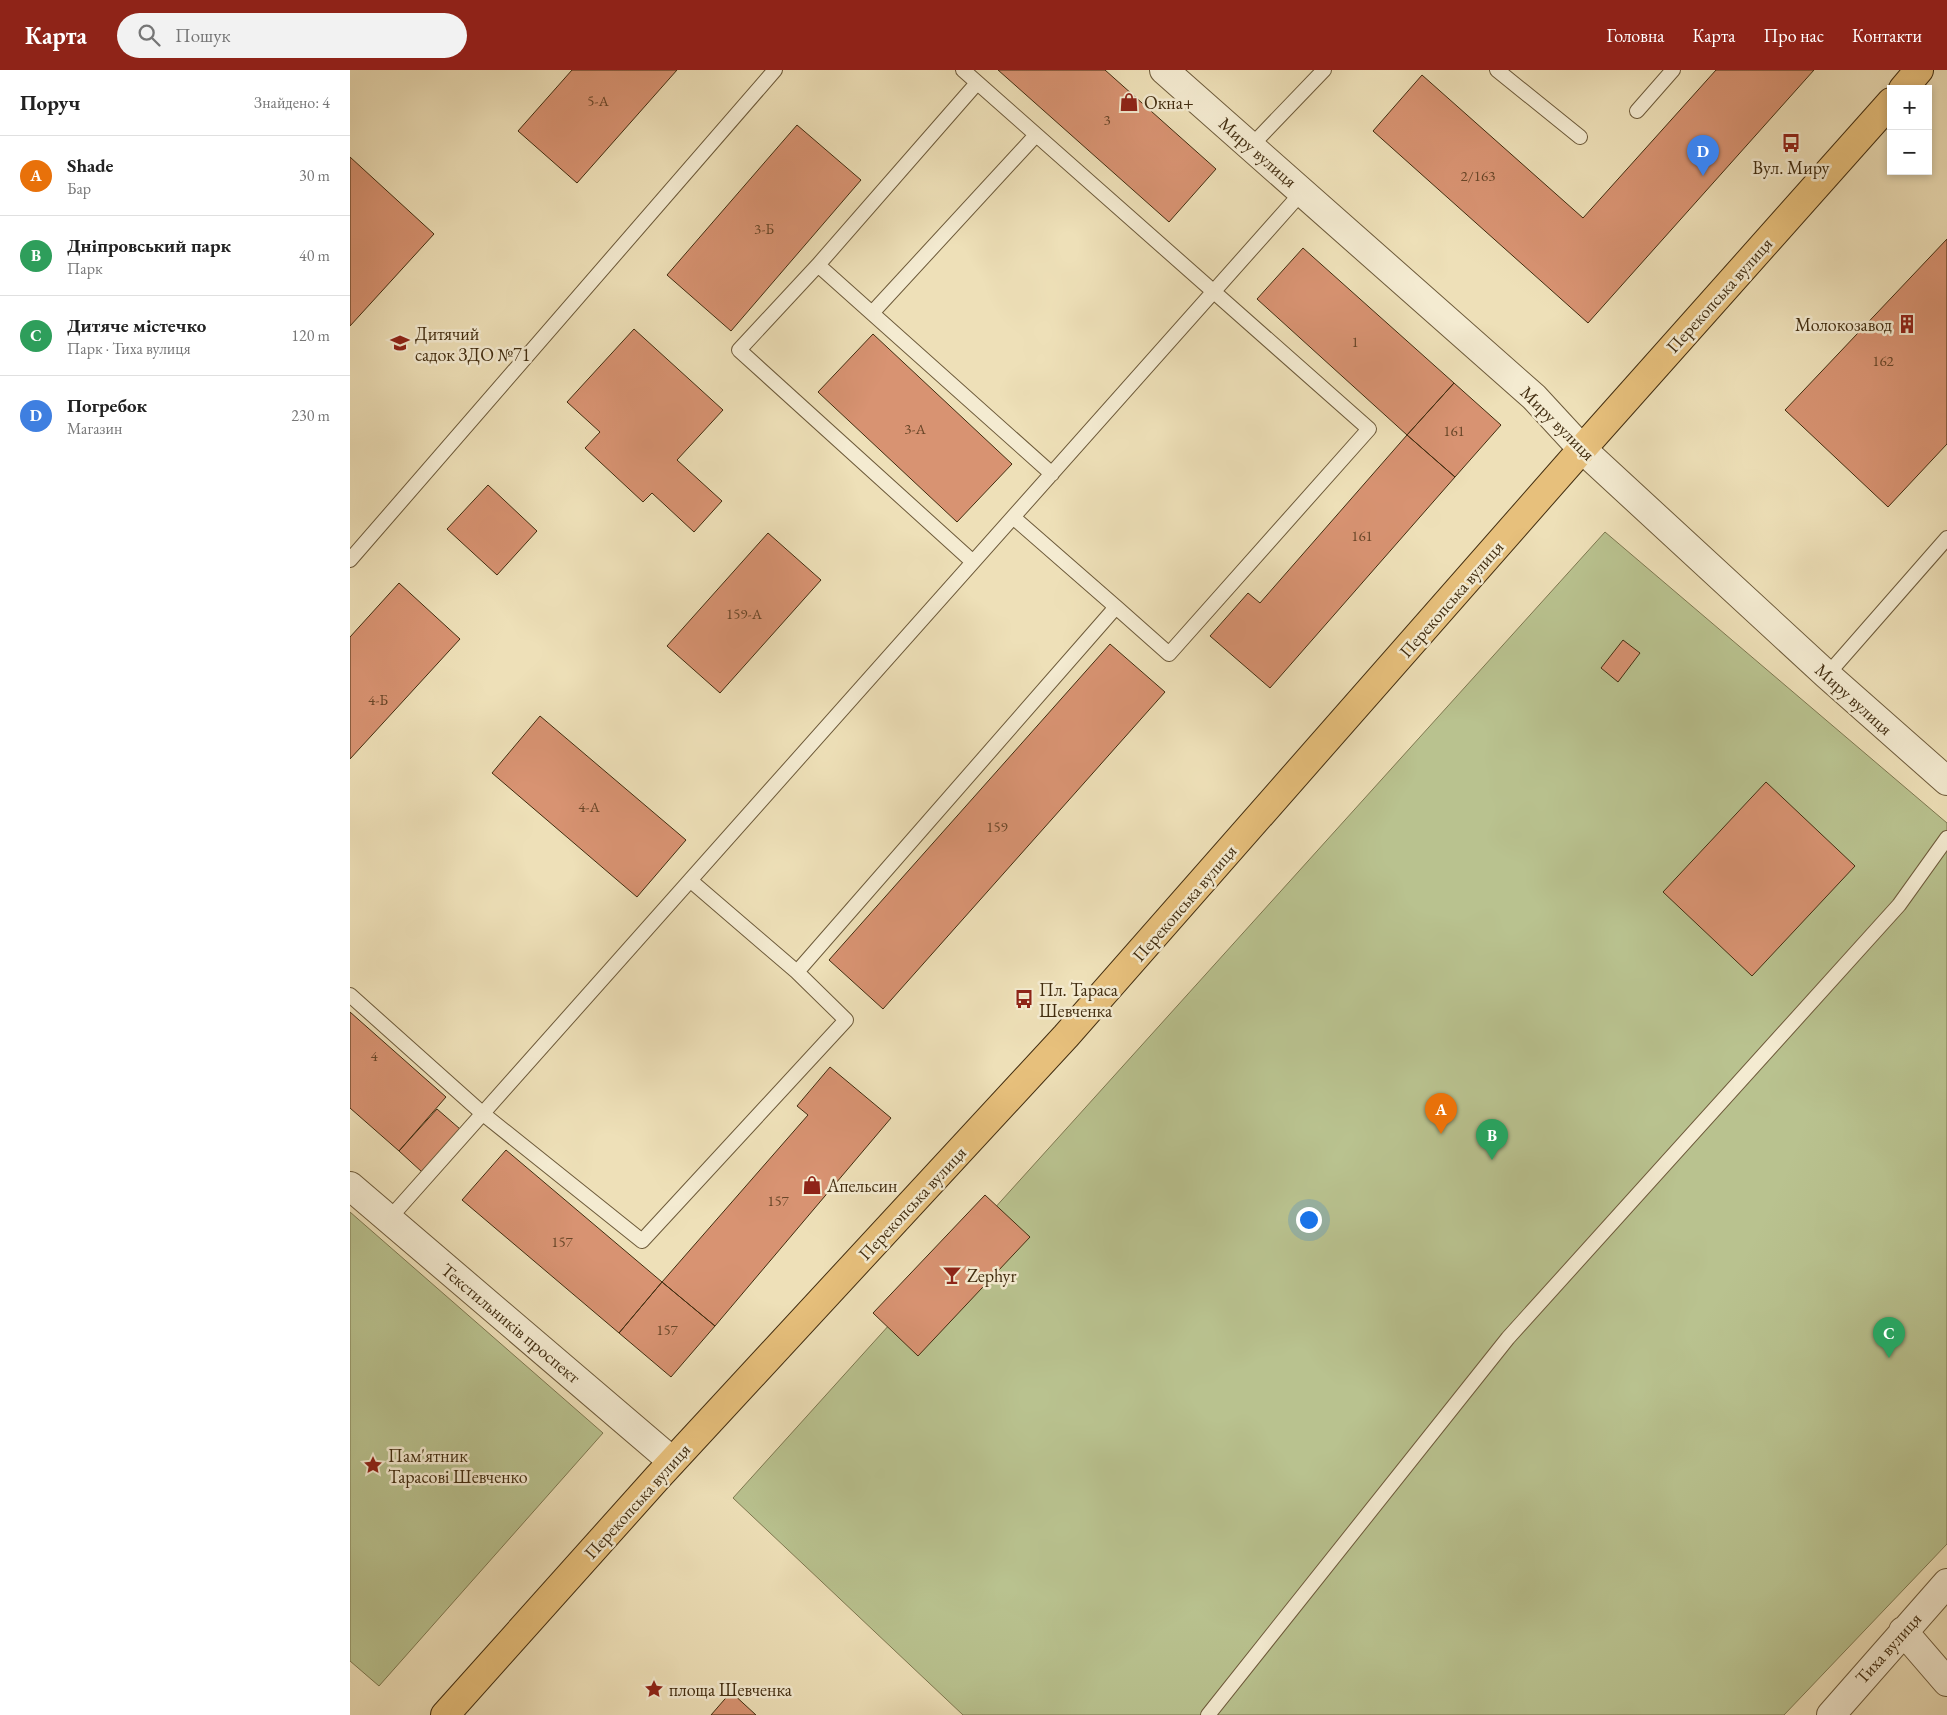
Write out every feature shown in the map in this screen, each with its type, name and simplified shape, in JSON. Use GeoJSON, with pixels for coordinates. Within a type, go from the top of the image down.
{"type":"FeatureCollection","features":[{"type":"Feature","properties":{"kind":"main road"},"geometry":{"type":"LineString","coordinates":[[1906,85],[1919,70]]}},
{"type":"Feature","properties":{"kind":"main road","name":"Перекопська вулиця"},"geometry":{"type":"LineString","coordinates":[[445,1715],[672,1461],[1066,1036],[1582,449],[1887,106]]}},
{"type":"Feature","properties":{"kind":"street","name":"Миру вулиця"},"geometry":{"type":"LineString","coordinates":[[1164,70],[1534,397],[1582,449],[1827,675],[1947,781]]}},
{"type":"Feature","properties":{"kind":"street","name":"Текстильників проспект"},"geometry":{"type":"LineString","coordinates":[[350,1186],[624,1418],[672,1461]]}},
{"type":"Feature","properties":{"kind":"street","name":"Тиха вулиця"},"geometry":{"type":"LineString","coordinates":[[1831,1715],[1947,1583]]}},
{"type":"Feature","properties":{"kind":"street"},"geometry":{"type":"LineString","coordinates":[[1903,1631],[1947,1682]]}},
{"type":"Feature","properties":{"kind":"lane"},"geometry":{"type":"LineString","coordinates":[[350,560],[775,70]]}},
{"type":"Feature","properties":{"kind":"lane"},"geometry":{"type":"LineString","coordinates":[[962,70],[1369,429],[1169,654],[1014,518]]}},
{"type":"Feature","properties":{"kind":"lane"},"geometry":{"type":"LineString","coordinates":[[1250,146],[1324,70]]}},
{"type":"Feature","properties":{"kind":"lane"},"geometry":{"type":"LineString","coordinates":[[1497,70],[1580,137]]}},
{"type":"Feature","properties":{"kind":"lane"},"geometry":{"type":"LineString","coordinates":[[1638,111],[1673,70]]}},
{"type":"Feature","properties":{"kind":"lane"},"geometry":{"type":"LineString","coordinates":[[973,562],[739,350],[818,265],[977,83]]}},
{"type":"Feature","properties":{"kind":"lane"},"geometry":{"type":"LineString","coordinates":[[872,313],[1036,134]]}},
{"type":"Feature","properties":{"kind":"lane"},"geometry":{"type":"LineString","coordinates":[[388,1220],[1303,191]]}},
{"type":"Feature","properties":{"kind":"lane"},"geometry":{"type":"LineString","coordinates":[[818,265],[1052,474]]}},
{"type":"Feature","properties":{"kind":"lane"},"geometry":{"type":"LineString","coordinates":[[1827,675],[1947,538]]}},
{"type":"Feature","properties":{"kind":"lane"},"geometry":{"type":"LineString","coordinates":[[797,972],[1116,607]]}},
{"type":"Feature","properties":{"kind":"lane"},"geometry":{"type":"LineString","coordinates":[[1208,1715],[1508,1338],[1898,905],[1947,838]]}},
{"type":"Feature","properties":{"kind":"lane"},"geometry":{"type":"LineString","coordinates":[[350,995],[482,1113],[642,1241],[846,1020],[797,972],[691,881]]}},
{"type":"Feature","properties":{"kind":"green space"},"geometry":{"type":"Polygon","coordinates":[[[1605,532],[1947,823],[1947,1544],[1784,1715],[963,1715],[733,1498],[1605,532]]]}},
{"type":"Feature","properties":{"kind":"green space"},"geometry":{"type":"Polygon","coordinates":[[[350,1212],[603,1433],[379,1686],[350,1661],[350,1212]]]}},
{"type":"Feature","properties":{"kind":"building"},"geometry":{"type":"Polygon","coordinates":[[[572,70],[677,70],[577,183],[518,131],[572,70]]]}},
{"type":"Feature","properties":{"kind":"building"},"geometry":{"type":"Polygon","coordinates":[[[998,70],[1105,70],[1216,169],[1169,222],[998,70]]]}},
{"type":"Feature","properties":{"kind":"building"},"geometry":{"type":"Polygon","coordinates":[[[1716,70],[1814,70],[1588,323],[1373,131],[1422,75],[1583,218],[1716,70]]]}},
{"type":"Feature","properties":{"kind":"building"},"geometry":{"type":"Polygon","coordinates":[[[797,125],[861,180],[731,331],[667,275],[797,125]]]}},
{"type":"Feature","properties":{"kind":"building"},"geometry":{"type":"Polygon","coordinates":[[[350,157],[434,234],[350,326],[350,157]]]}},
{"type":"Feature","properties":{"kind":"building","name":"Молокозавод"},"geometry":{"type":"Polygon","coordinates":[[[1947,239],[1947,444],[1888,507],[1785,410],[1947,239]]]}},
{"type":"Feature","properties":{"kind":"building"},"geometry":{"type":"Polygon","coordinates":[[[1303,248],[1454,383],[1407,435],[1257,299],[1303,248]]]}},
{"type":"Feature","properties":{"kind":"building"},"geometry":{"type":"Polygon","coordinates":[[[634,329],[723,410],[677,460],[722,501],[694,532],[652,493],[643,502],[585,448],[600,432],[567,402],[634,329]]]}},
{"type":"Feature","properties":{"kind":"building"},"geometry":{"type":"Polygon","coordinates":[[[873,334],[1012,464],[957,522],[818,392],[873,334]]]}},
{"type":"Feature","properties":{"kind":"building"},"geometry":{"type":"Polygon","coordinates":[[[1454,383],[1501,425],[1455,477],[1407,435],[1454,383]]]}},
{"type":"Feature","properties":{"kind":"building"},"geometry":{"type":"Polygon","coordinates":[[[1407,435],[1455,477],[1270,688],[1210,636],[1248,593],[1260,603],[1407,435]]]}},
{"type":"Feature","properties":{"kind":"building"},"geometry":{"type":"Polygon","coordinates":[[[488,485],[537,531],[497,575],[447,529],[488,485]]]}},
{"type":"Feature","properties":{"kind":"building"},"geometry":{"type":"Polygon","coordinates":[[[768,533],[821,580],[720,693],[667,646],[768,533]]]}},
{"type":"Feature","properties":{"kind":"building"},"geometry":{"type":"Polygon","coordinates":[[[399,583],[460,639],[350,759],[350,637],[399,583]]]}},
{"type":"Feature","properties":{"kind":"building"},"geometry":{"type":"Polygon","coordinates":[[[1623,640],[1640,653],[1618,682],[1601,668],[1623,640]]]}},
{"type":"Feature","properties":{"kind":"building"},"geometry":{"type":"Polygon","coordinates":[[[1110,644],[1165,692],[883,1009],[829,960],[1110,644]]]}},
{"type":"Feature","properties":{"kind":"building"},"geometry":{"type":"Polygon","coordinates":[[[540,716],[686,840],[637,897],[492,773],[540,716]]]}},
{"type":"Feature","properties":{"kind":"building"},"geometry":{"type":"Polygon","coordinates":[[[1766,782],[1855,866],[1752,976],[1663,892],[1766,782]]]}},
{"type":"Feature","properties":{"kind":"building"},"geometry":{"type":"Polygon","coordinates":[[[350,1012],[446,1097],[399,1151],[350,1108],[350,1012]]]}},
{"type":"Feature","properties":{"kind":"building"},"geometry":{"type":"Polygon","coordinates":[[[830,1067],[891,1118],[715,1326],[662,1282],[808,1115],[797,1106],[830,1067]]]}},
{"type":"Feature","properties":{"kind":"building"},"geometry":{"type":"Polygon","coordinates":[[[437,1109],[460,1129],[422,1172],[399,1151],[437,1109]]]}},
{"type":"Feature","properties":{"kind":"building"},"geometry":{"type":"Polygon","coordinates":[[[506,1150],[662,1282],[619,1333],[462,1200],[506,1150]]]}},
{"type":"Feature","properties":{"kind":"building","name":"Zephyr"},"geometry":{"type":"Polygon","coordinates":[[[985,1195],[1030,1237],[918,1356],[873,1313],[985,1195]]]}},
{"type":"Feature","properties":{"kind":"building"},"geometry":{"type":"Polygon","coordinates":[[[662,1282],[715,1326],[671,1377],[619,1333],[662,1282]]]}},
{"type":"Feature","properties":{"kind":"building"},"geometry":{"type":"Polygon","coordinates":[[[731,1692],[756,1715],[711,1715],[731,1692]]]}},
{"type":"Feature","properties":{"kind":"place","name":"Окна+"},"geometry":{"type":"Point","coordinates":[1129,102]}},
{"type":"Feature","properties":{"kind":"place","name":"Вул. Миру"},"geometry":{"type":"Point","coordinates":[1791,143]}},
{"type":"Feature","properties":{"kind":"place","name":"Погребок"},"geometry":{"type":"Point","coordinates":[1703,176]}},
{"type":"Feature","properties":{"kind":"place","name":"Молокозавод"},"geometry":{"type":"Point","coordinates":[1907,324]}},
{"type":"Feature","properties":{"kind":"place","name":"Дитячий садок ЗДО №71"},"geometry":{"type":"Point","coordinates":[400,343]}},
{"type":"Feature","properties":{"kind":"place","name":"Пл. Тараса Шевченка"},"geometry":{"type":"Point","coordinates":[1024,999]}},
{"type":"Feature","properties":{"kind":"place","name":"Shade"},"geometry":{"type":"Point","coordinates":[1441,1134]}},
{"type":"Feature","properties":{"kind":"place","name":"Дніпровський парк"},"geometry":{"type":"Point","coordinates":[1492,1160]}},
{"type":"Feature","properties":{"kind":"place","name":"Апельсин"},"geometry":{"type":"Point","coordinates":[812,1185]}},
{"type":"Feature","properties":{"kind":"place","name":"Zephyr"},"geometry":{"type":"Point","coordinates":[952,1275]}},
{"type":"Feature","properties":{"kind":"place","name":"Дитяче містечко"},"geometry":{"type":"Point","coordinates":[1889,1358]}},
{"type":"Feature","properties":{"kind":"place","name":"Пам'ятник Тарасові Шевченко"},"geometry":{"type":"Point","coordinates":[373,1465]}},
{"type":"Feature","properties":{"kind":"place","name":"площа Шевченка"},"geometry":{"type":"Point","coordinates":[654,1689]}}]}
